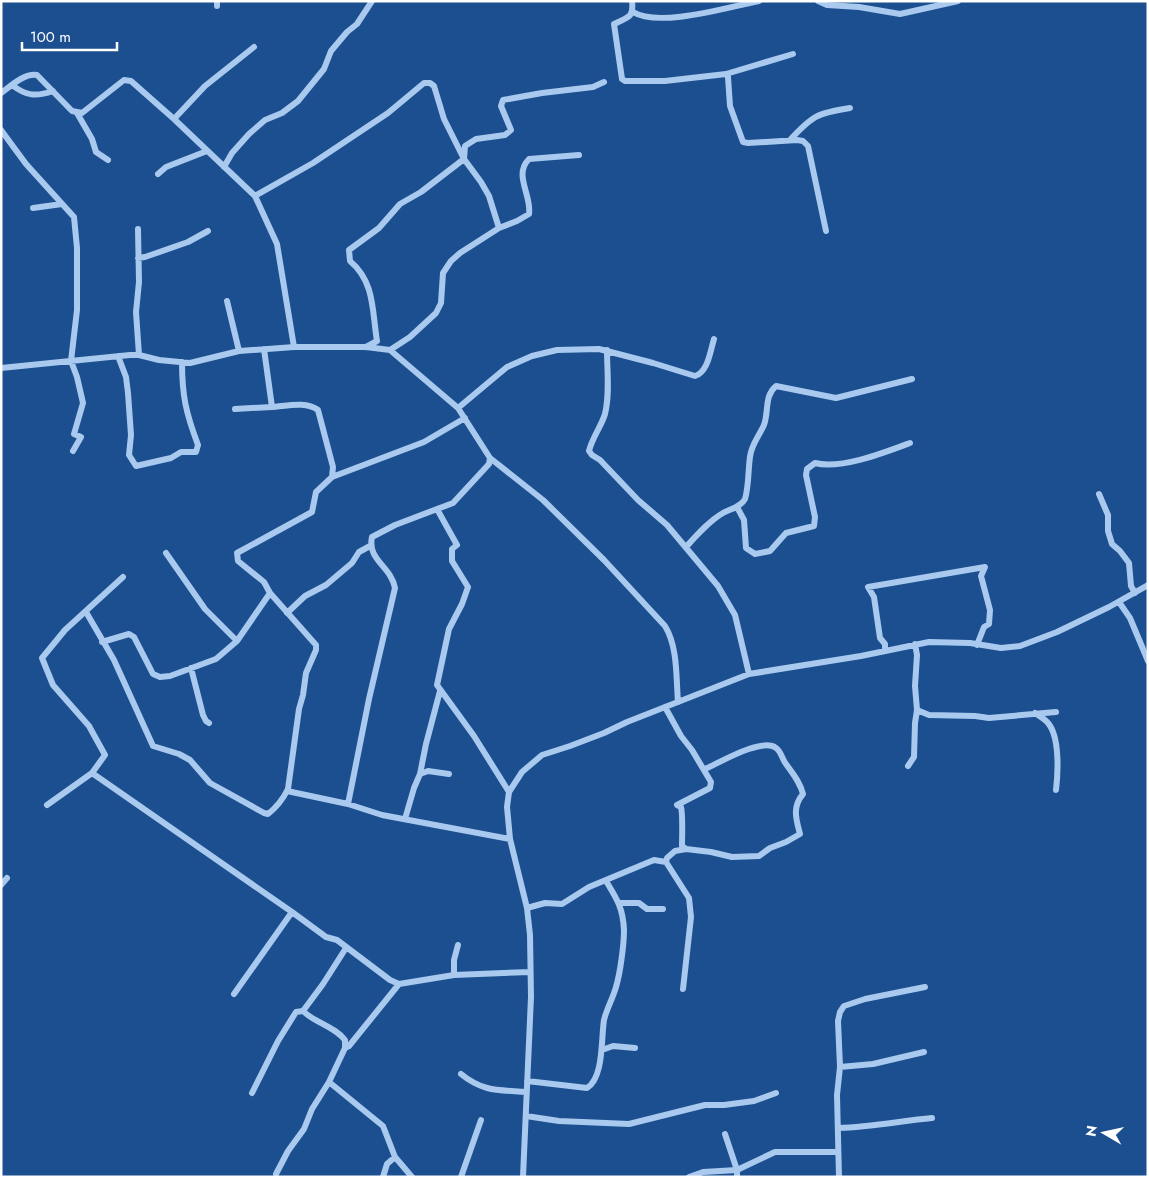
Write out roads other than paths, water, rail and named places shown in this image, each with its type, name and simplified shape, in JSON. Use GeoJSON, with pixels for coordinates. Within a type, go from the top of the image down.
{"type":"FeatureCollection","features":[{"type":"Feature","properties":{"kind":"street"},"geometry":{"type":"LineString","coordinates":[[224,167],[249,134],[265,120],[282,113],[298,101],[324,69],[331,51],[347,32],[358,24],[372,1]]}},
{"type":"Feature","properties":{"kind":"street"},"geometry":{"type":"LineString","coordinates":[[632,1],[633,12],[630,17],[614,24],[622,79],[625,81],[665,81],[726,74],[793,54]]}},
{"type":"Feature","properties":{"kind":"street"},"geometry":{"type":"LineString","coordinates":[[633,12],[640,16],[678,17],[759,1]]}},
{"type":"Feature","properties":{"kind":"street"},"geometry":{"type":"LineString","coordinates":[[818,1],[827,5],[859,7],[900,14],[958,1]]}},
{"type":"Feature","properties":{"kind":"street"},"geometry":{"type":"LineString","coordinates":[[174,119],[205,86],[254,47]]}},
{"type":"Feature","properties":{"kind":"street"},"geometry":{"type":"LineString","coordinates":[[1,93],[12,85],[33,74],[37,74],[77,113],[92,139],[96,152],[108,160]]}},
{"type":"Feature","properties":{"kind":"street"},"geometry":{"type":"LineString","coordinates":[[726,74],[730,106],[743,142],[790,140],[803,141],[808,146],[826,231]]}},
{"type":"Feature","properties":{"kind":"street"},"geometry":{"type":"LineString","coordinates":[[77,113],[87,110],[122,82],[131,81],[255,196],[277,244],[294,347]]}},
{"type":"Feature","properties":{"kind":"street"},"geometry":{"type":"LineString","coordinates":[[366,347],[377,341],[370,290],[358,268],[350,261],[349,250],[379,228],[400,204],[421,192],[464,159],[465,146],[476,140],[505,135],[511,130],[501,106],[504,100],[593,87],[604,82]]}},
{"type":"Feature","properties":{"kind":"street"},"geometry":{"type":"LineString","coordinates":[[255,196],[313,163],[388,113],[424,83],[430,83],[434,86],[444,119],[464,159],[482,182],[489,196],[499,228]]}},
{"type":"Feature","properties":{"kind":"street"},"geometry":{"type":"LineString","coordinates":[[12,85],[22,93],[32,95],[53,91]]}},
{"type":"Feature","properties":{"kind":"street"},"geometry":{"type":"LineString","coordinates":[[790,140],[805,124],[821,113],[850,108]]}},
{"type":"Feature","properties":{"kind":"street"},"geometry":{"type":"LineString","coordinates":[[1,130],[26,164],[74,217],[77,248],[77,310],[70,361],[77,377],[83,403],[74,434],[81,437],[73,451]]}},
{"type":"Feature","properties":{"kind":"street"},"geometry":{"type":"LineString","coordinates":[[158,174],[166,167],[207,151]]}},
{"type":"Feature","properties":{"kind":"street"},"geometry":{"type":"LineString","coordinates":[[390,350],[410,337],[436,312],[441,302],[442,273],[460,252],[499,228],[529,214],[530,207],[522,172],[529,159],[579,155]]}},
{"type":"Feature","properties":{"kind":"street"},"geometry":{"type":"LineString","coordinates":[[33,208],[62,204]]}},
{"type":"Feature","properties":{"kind":"street"},"geometry":{"type":"LineString","coordinates":[[138,229],[136,312],[139,354]]}},
{"type":"Feature","properties":{"kind":"street"},"geometry":{"type":"LineString","coordinates":[[138,258],[188,242],[208,231]]}},
{"type":"Feature","properties":{"kind":"street"},"geometry":{"type":"LineString","coordinates":[[227,301],[239,351]]}},
{"type":"Feature","properties":{"kind":"street"},"geometry":{"type":"LineString","coordinates":[[458,408],[508,368],[532,356],[557,350],[599,349],[695,376],[701,374],[704,370],[714,339]]}},
{"type":"Feature","properties":{"kind":"street"},"geometry":{"type":"LineString","coordinates":[[1,368],[139,354],[158,360],[190,362],[239,351],[294,347],[366,347],[390,350],[458,408],[490,458],[543,500],[604,560],[665,626],[673,644],[678,702]]}},
{"type":"Feature","properties":{"kind":"street"},"geometry":{"type":"LineString","coordinates":[[264,349],[272,407]]}},
{"type":"Feature","properties":{"kind":"street"},"geometry":{"type":"LineString","coordinates":[[607,350],[607,400],[604,416],[590,443],[589,451],[666,525],[718,586],[735,615],[749,674]]}},
{"type":"Feature","properties":{"kind":"street"},"geometry":{"type":"LineString","coordinates":[[118,356],[126,377],[128,393],[131,435],[129,455],[136,466],[171,458],[182,452],[196,452],[198,445],[184,401],[182,362]]}},
{"type":"Feature","properties":{"kind":"street"},"geometry":{"type":"LineString","coordinates":[[686,547],[706,526],[721,514],[737,507],[744,500],[749,476],[750,455],[755,440],[763,426],[768,396],[776,386],[836,398],[912,380]]}},
{"type":"Feature","properties":{"kind":"street"},"geometry":{"type":"LineString","coordinates":[[235,409],[306,405],[318,410],[333,467],[332,477]]}},
{"type":"Feature","properties":{"kind":"street"},"geometry":{"type":"LineString","coordinates":[[86,612],[114,660],[152,746],[179,754],[190,760],[210,783],[268,814],[287,791],[306,673],[316,650],[316,645],[270,593],[264,582],[238,561],[238,553],[312,512],[316,492],[332,477],[424,442],[464,418]]}},
{"type":"Feature","properties":{"kind":"street"},"geometry":{"type":"LineString","coordinates":[[737,507],[744,520],[746,548],[755,554],[770,551],[786,533],[814,526],[815,517],[806,475],[807,469],[816,463],[826,466],[858,460],[910,443]]}},
{"type":"Feature","properties":{"kind":"street"},"geometry":{"type":"LineString","coordinates":[[348,804],[369,699],[395,588],[390,574],[373,554],[370,546],[372,537],[382,531],[454,503],[489,464],[490,458]]}},
{"type":"Feature","properties":{"kind":"street"},"geometry":{"type":"LineString","coordinates":[[1099,494],[1108,515],[1108,531],[1112,544],[1129,563],[1131,586],[1134,593]]}},
{"type":"Feature","properties":{"kind":"street"},"geometry":{"type":"LineString","coordinates":[[438,509],[457,545],[452,550],[452,561],[468,587],[450,629],[437,686],[474,736],[509,792]]}},
{"type":"Feature","properties":{"kind":"street"},"geometry":{"type":"LineString","coordinates":[[287,612],[304,596],[326,585],[352,563],[359,552],[370,546]]}},
{"type":"Feature","properties":{"kind":"street"},"geometry":{"type":"LineString","coordinates":[[166,553],[205,609],[237,641]]}},
{"type":"Feature","properties":{"kind":"street"},"geometry":{"type":"LineString","coordinates":[[885,651],[885,644],[880,638],[874,597],[868,587],[985,567],[981,576],[990,610],[989,624],[984,627],[977,645]]}},
{"type":"Feature","properties":{"kind":"street"},"geometry":{"type":"LineString","coordinates":[[47,805],[92,773],[105,755],[89,726],[53,685],[42,658],[65,630],[123,577]]}},
{"type":"Feature","properties":{"kind":"street"},"geometry":{"type":"LineString","coordinates":[[523,1177],[531,997],[530,935],[527,908],[510,839],[507,808],[509,792],[522,772],[542,755],[604,733],[665,706],[749,674],[929,642],[1002,648],[1020,646],[1057,632],[1119,602],[1148,585]]}},
{"type":"Feature","properties":{"kind":"street"},"geometry":{"type":"LineString","coordinates":[[102,642],[129,634],[134,637],[153,674],[160,677],[170,676],[216,659],[237,641],[270,593]]}},
{"type":"Feature","properties":{"kind":"street"},"geometry":{"type":"LineString","coordinates":[[1119,602],[1130,618],[1148,662]]}},
{"type":"Feature","properties":{"kind":"street"},"geometry":{"type":"LineString","coordinates":[[908,766],[914,757],[917,710],[915,686],[918,655],[915,644]]}},
{"type":"Feature","properties":{"kind":"street"},"geometry":{"type":"LineString","coordinates":[[191,668],[203,715],[206,722],[209,723]]}},
{"type":"Feature","properties":{"kind":"street"},"geometry":{"type":"LineString","coordinates":[[405,819],[420,774],[440,691]]}},
{"type":"Feature","properties":{"kind":"street"},"geometry":{"type":"LineString","coordinates":[[665,706],[681,736],[705,769],[711,782],[710,788],[677,805],[681,807],[682,846],[686,849]]}},
{"type":"Feature","properties":{"kind":"street"},"geometry":{"type":"LineString","coordinates":[[917,710],[929,715],[989,718],[1056,712]]}},
{"type":"Feature","properties":{"kind":"street"},"geometry":{"type":"LineString","coordinates":[[1035,713],[1048,723],[1054,737],[1058,771],[1056,790]]}},
{"type":"Feature","properties":{"kind":"street"},"geometry":{"type":"LineString","coordinates":[[666,862],[667,858],[675,851],[686,849],[732,857],[759,856],[770,848],[800,834],[795,808],[802,794],[801,786],[782,760],[778,749],[772,745],[761,745],[705,769]]}},
{"type":"Feature","properties":{"kind":"street"},"geometry":{"type":"LineString","coordinates":[[420,774],[428,771],[449,774]]}},
{"type":"Feature","properties":{"kind":"street"},"geometry":{"type":"LineString","coordinates":[[92,773],[292,912],[326,938],[337,940],[390,980],[400,984],[454,975],[530,972]]}},
{"type":"Feature","properties":{"kind":"street"},"geometry":{"type":"LineString","coordinates":[[287,791],[348,804],[382,815],[510,839]]}},
{"type":"Feature","properties":{"kind":"street"},"geometry":{"type":"LineString","coordinates":[[527,908],[546,903],[562,904],[589,887],[654,860],[666,862],[689,898],[691,917],[683,989]]}},
{"type":"Feature","properties":{"kind":"street"},"geometry":{"type":"LineString","coordinates":[[1,885],[7,878]]}},
{"type":"Feature","properties":{"kind":"street"},"geometry":{"type":"LineString","coordinates":[[527,1081],[587,1088],[591,1086],[596,1077],[602,1050],[604,1020],[616,987],[624,931],[620,903],[606,881]]}},
{"type":"Feature","properties":{"kind":"street"},"geometry":{"type":"LineString","coordinates":[[620,903],[638,903],[647,909],[663,909]]}},
{"type":"Feature","properties":{"kind":"street"},"geometry":{"type":"LineString","coordinates":[[234,994],[292,912]]}},
{"type":"Feature","properties":{"kind":"street"},"geometry":{"type":"LineString","coordinates":[[454,975],[454,960],[458,945]]}},
{"type":"Feature","properties":{"kind":"street"},"geometry":{"type":"LineString","coordinates":[[252,1093],[278,1041],[296,1012],[303,1011],[346,948]]}},
{"type":"Feature","properties":{"kind":"street"},"geometry":{"type":"LineString","coordinates":[[345,1048],[349,1046],[400,984]]}},
{"type":"Feature","properties":{"kind":"street"},"geometry":{"type":"LineString","coordinates":[[839,1177],[837,1095],[840,1067],[838,1021],[840,1012],[844,1006],[865,999],[925,987]]}},
{"type":"Feature","properties":{"kind":"street"},"geometry":{"type":"LineString","coordinates":[[276,1174],[288,1151],[304,1129],[312,1109],[330,1082],[345,1048],[342,1036],[316,1022],[303,1011]]}},
{"type":"Feature","properties":{"kind":"street"},"geometry":{"type":"LineString","coordinates":[[602,1050],[613,1046],[635,1048]]}},
{"type":"Feature","properties":{"kind":"street"},"geometry":{"type":"LineString","coordinates":[[840,1067],[874,1064],[924,1052]]}},
{"type":"Feature","properties":{"kind":"street"},"geometry":{"type":"LineString","coordinates":[[460,1074],[488,1090],[526,1092]]}},
{"type":"Feature","properties":{"kind":"street"},"geometry":{"type":"LineString","coordinates":[[330,1082],[383,1126],[395,1157],[412,1177]]}},
{"type":"Feature","properties":{"kind":"street"},"geometry":{"type":"LineString","coordinates":[[526,1116],[559,1121],[629,1124],[705,1105],[724,1105],[754,1101],[776,1094]]}},
{"type":"Feature","properties":{"kind":"street"},"geometry":{"type":"LineString","coordinates":[[839,1128],[864,1127],[932,1118]]}},
{"type":"Feature","properties":{"kind":"street"},"geometry":{"type":"LineString","coordinates":[[461,1177],[481,1120]]}},
{"type":"Feature","properties":{"kind":"street"},"geometry":{"type":"LineString","coordinates":[[725,1134],[737,1173]]}},
{"type":"Feature","properties":{"kind":"street"},"geometry":{"type":"LineString","coordinates":[[689,1177],[703,1172],[737,1173],[775,1152],[837,1152]]}},
{"type":"Feature","properties":{"kind":"street"},"geometry":{"type":"LineString","coordinates":[[383,1177],[387,1164],[395,1157]]}}]}
